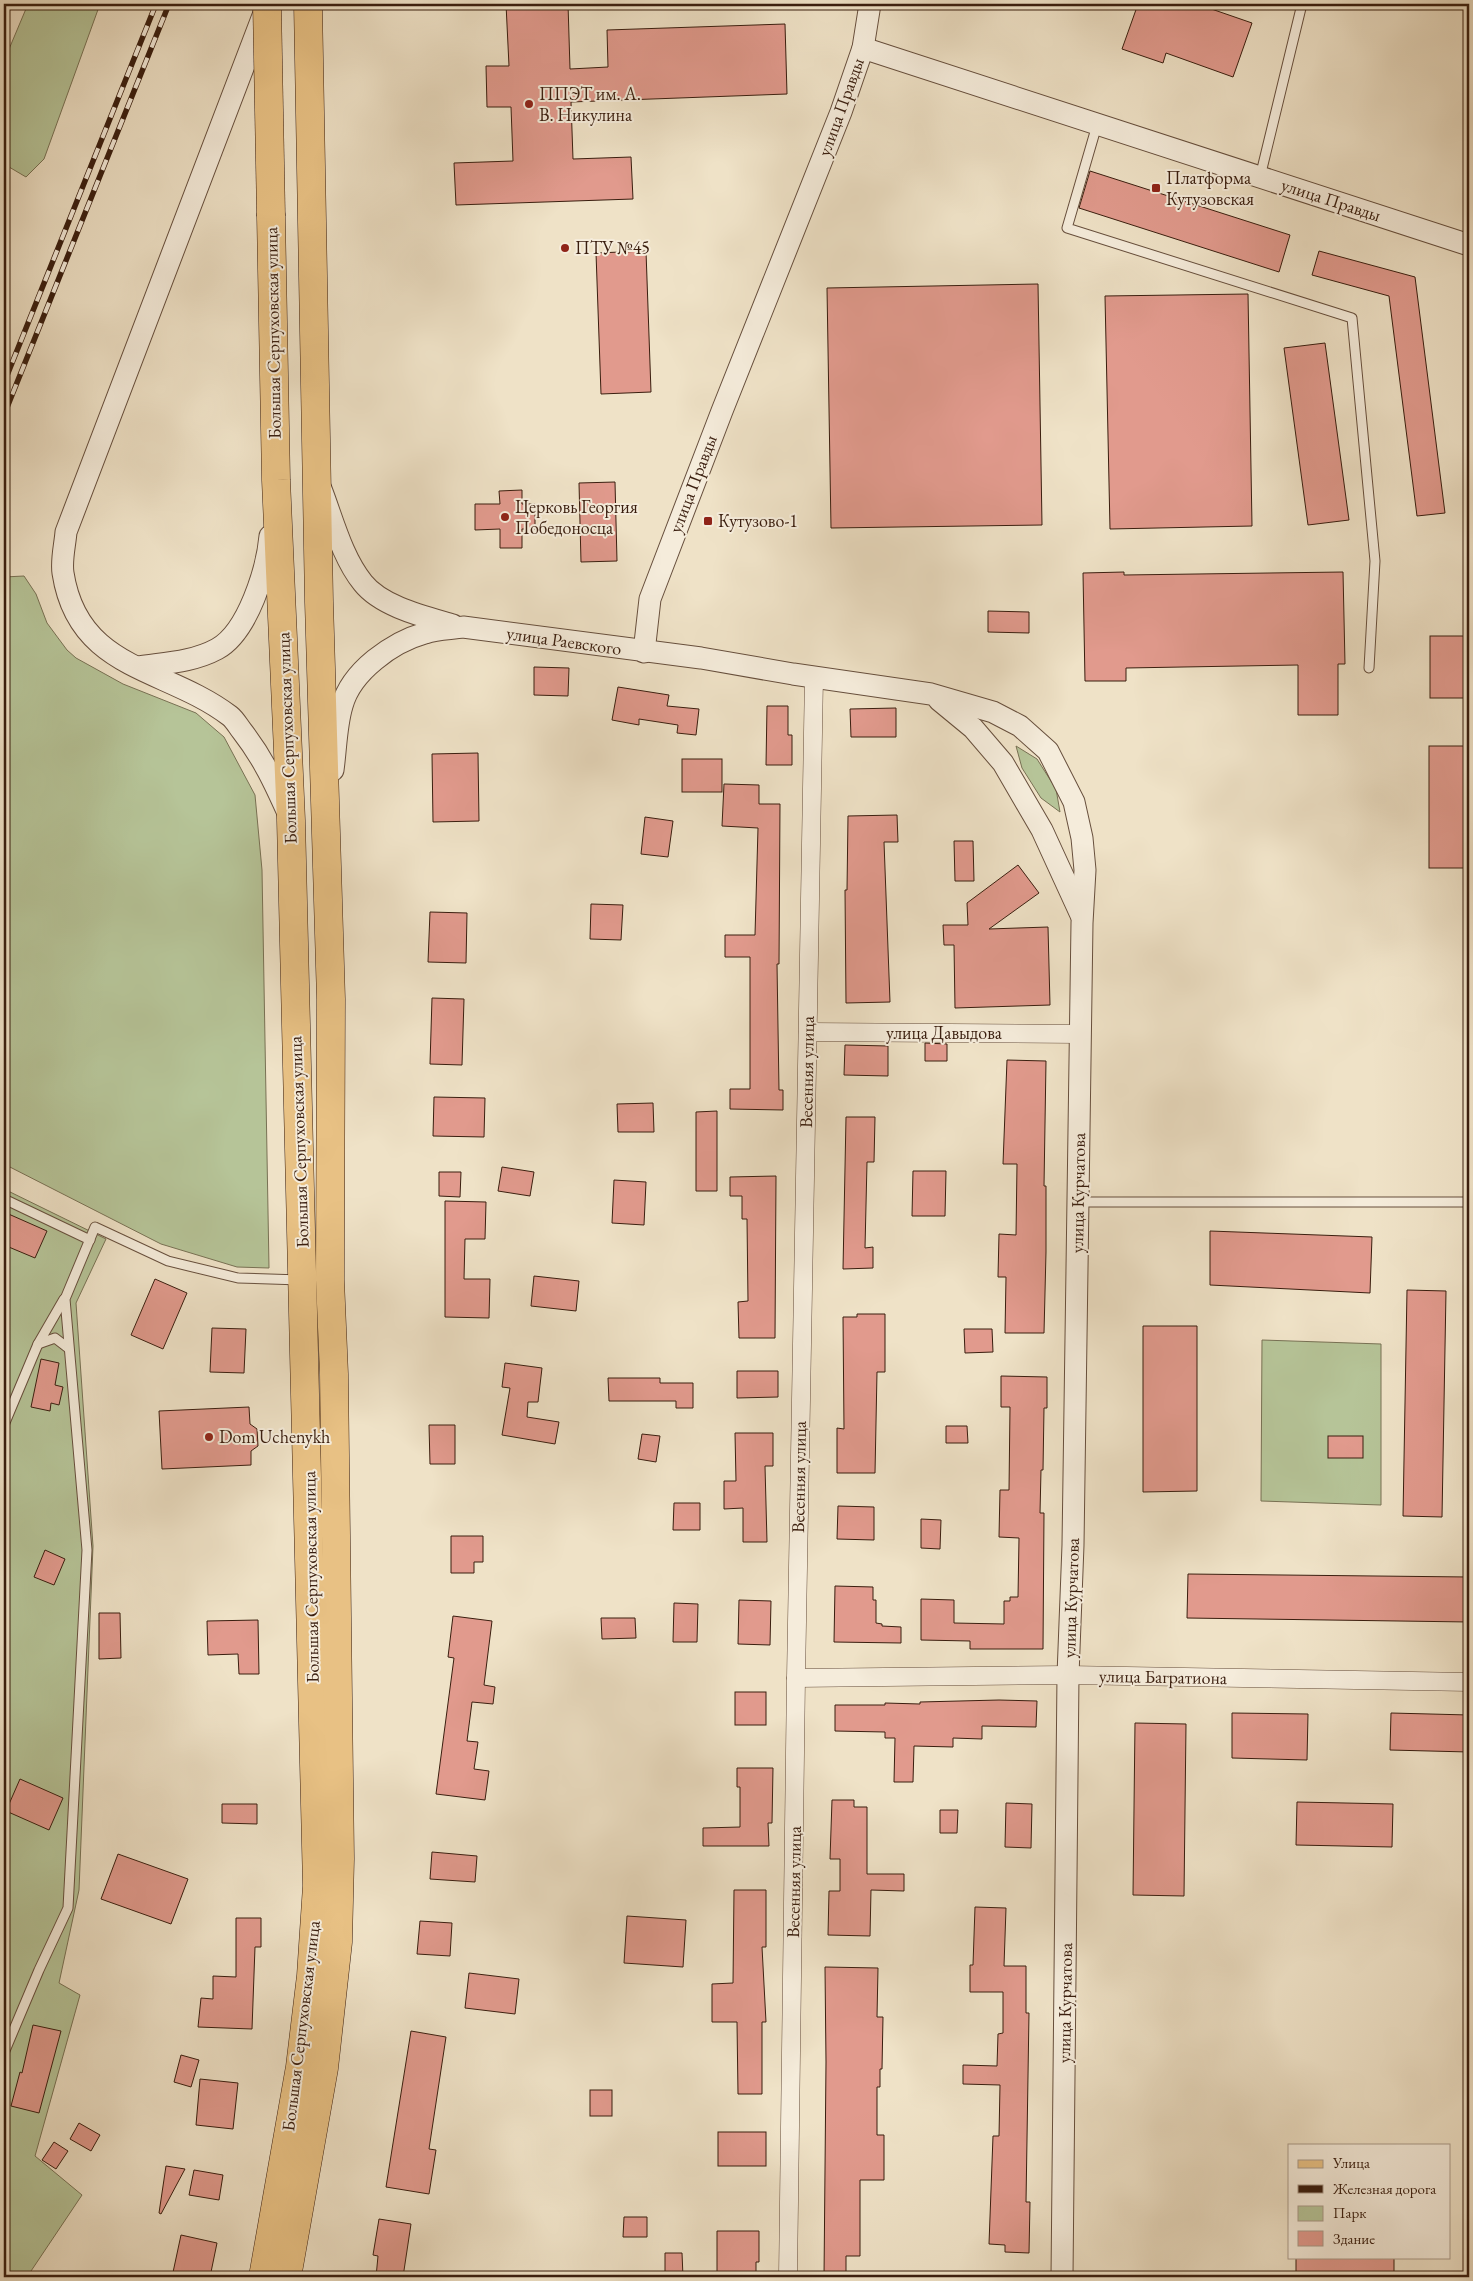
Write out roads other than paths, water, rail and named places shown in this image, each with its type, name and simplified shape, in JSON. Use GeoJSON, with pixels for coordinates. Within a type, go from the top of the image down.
{"type":"FeatureCollection","features":[{"type":"Feature","properties":{"kind":"main road","name":"Большая Серпуховская улица"},"geometry":{"type":"LineString","coordinates":[[263,2277],[300,2067],[311,1976],[317,1886],[291,820],[276,480],[268,4]]}},
{"type":"Feature","properties":{"kind":"main road","name":"Большая Серпуховская улица"},"geometry":{"type":"LineString","coordinates":[[287,2277],[324,2068],[338,1942],[340,1859],[339,1679],[330,1280],[331,999],[317,477],[308,4]]}},
{"type":"Feature","properties":{"kind":"street"},"geometry":{"type":"LineString","coordinates":[[268,4],[66,532],[63,572],[79,621],[95,642],[118,659],[194,695],[231,717],[260,753],[291,820]]}},
{"type":"Feature","properties":{"kind":"street"},"geometry":{"type":"LineString","coordinates":[[863,48],[870,4]]}},
{"type":"Feature","properties":{"kind":"street","name":"улица Правды"},"geometry":{"type":"LineString","coordinates":[[644,652],[650,599],[722,411],[841,112],[863,48],[1469,245]]}},
{"type":"Feature","properties":{"kind":"street"},"geometry":{"type":"LineString","coordinates":[[317,477],[347,558],[364,585],[387,601],[419,615],[463,627]]}},
{"type":"Feature","properties":{"kind":"street"},"geometry":{"type":"LineString","coordinates":[[138,667],[194,659],[219,648],[236,633],[258,590],[269,554],[276,480]]}},
{"type":"Feature","properties":{"kind":"street","name":"улица Раевского"},"geometry":{"type":"LineString","coordinates":[[327,822],[342,705],[354,683],[372,661],[403,642],[426,633],[463,627],[701,658],[931,694]]}},
{"type":"Feature","properties":{"kind":"street","name":"Весенняя улица"},"geometry":{"type":"LineString","coordinates":[[788,2277],[796,1678],[814,677]]}},
{"type":"Feature","properties":{"kind":"street","name":"улица Курчатова"},"geometry":{"type":"LineString","coordinates":[[931,694],[972,728],[1003,762],[1042,830],[1082,918]]}},
{"type":"Feature","properties":{"kind":"street","name":"улица Курчатова"},"geometry":{"type":"LineString","coordinates":[[931,694],[993,712],[1020,726],[1048,751],[1074,802],[1082,838],[1085,870],[1082,918],[1073,1545],[1068,1676],[1062,2277]]}},
{"type":"Feature","properties":{"kind":"street","name":"улица Давыдова"},"geometry":{"type":"LineString","coordinates":[[808,1032],[1080,1034]]}},
{"type":"Feature","properties":{"kind":"street","name":"улица Багратиона"},"geometry":{"type":"LineString","coordinates":[[796,1678],[1068,1676],[1469,1682]]}},
{"type":"Feature","properties":{"kind":"lane"},"geometry":{"type":"LineString","coordinates":[[1260,177],[1302,4]]}},
{"type":"Feature","properties":{"kind":"lane"},"geometry":{"type":"LineString","coordinates":[[1097,124],[1067,228],[1352,318],[1375,561],[1369,668]]}},
{"type":"Feature","properties":{"kind":"lane"},"geometry":{"type":"LineString","coordinates":[[4,1199],[90,1240]]}},
{"type":"Feature","properties":{"kind":"lane"},"geometry":{"type":"LineString","coordinates":[[1078,1202],[1469,1202]]}},
{"type":"Feature","properties":{"kind":"lane"},"geometry":{"type":"LineString","coordinates":[[4,1425],[38,1344],[65,1299],[95,1227],[168,1261],[238,1278],[303,1280]]}},
{"type":"Feature","properties":{"kind":"lane"},"geometry":{"type":"LineString","coordinates":[[4,2053],[68,1908],[87,1550],[65,1299]]}},
{"type":"Feature","properties":{"kind":"lane"},"geometry":{"type":"LineString","coordinates":[[38,1344],[55,1338],[68,1348]]}},
{"type":"Feature","properties":{"kind":"railway"},"geometry":{"type":"LineString","coordinates":[[4,383],[156,4]]}},
{"type":"Feature","properties":{"kind":"railway"},"geometry":{"type":"LineString","coordinates":[[4,415],[169,4]]}},
{"type":"Feature","properties":{"kind":"place","name":"ППЭТ им. А. В. Никулина"},"geometry":{"type":"Point","coordinates":[529,104]}},
{"type":"Feature","properties":{"kind":"place","name":"Платформа Кутузовская"},"geometry":{"type":"Point","coordinates":[1156,188]}},
{"type":"Feature","properties":{"kind":"place","name":"ПТУ №45"},"geometry":{"type":"Point","coordinates":[565,248]}},
{"type":"Feature","properties":{"kind":"place","name":"Церковь Георгия Победоносца"},"geometry":{"type":"Point","coordinates":[505,517]}},
{"type":"Feature","properties":{"kind":"place","name":"Кутузово-1"},"geometry":{"type":"Point","coordinates":[708,521]}},
{"type":"Feature","properties":{"kind":"place","name":"Dom Uchenykh"},"geometry":{"type":"Point","coordinates":[209,1437]}}]}
